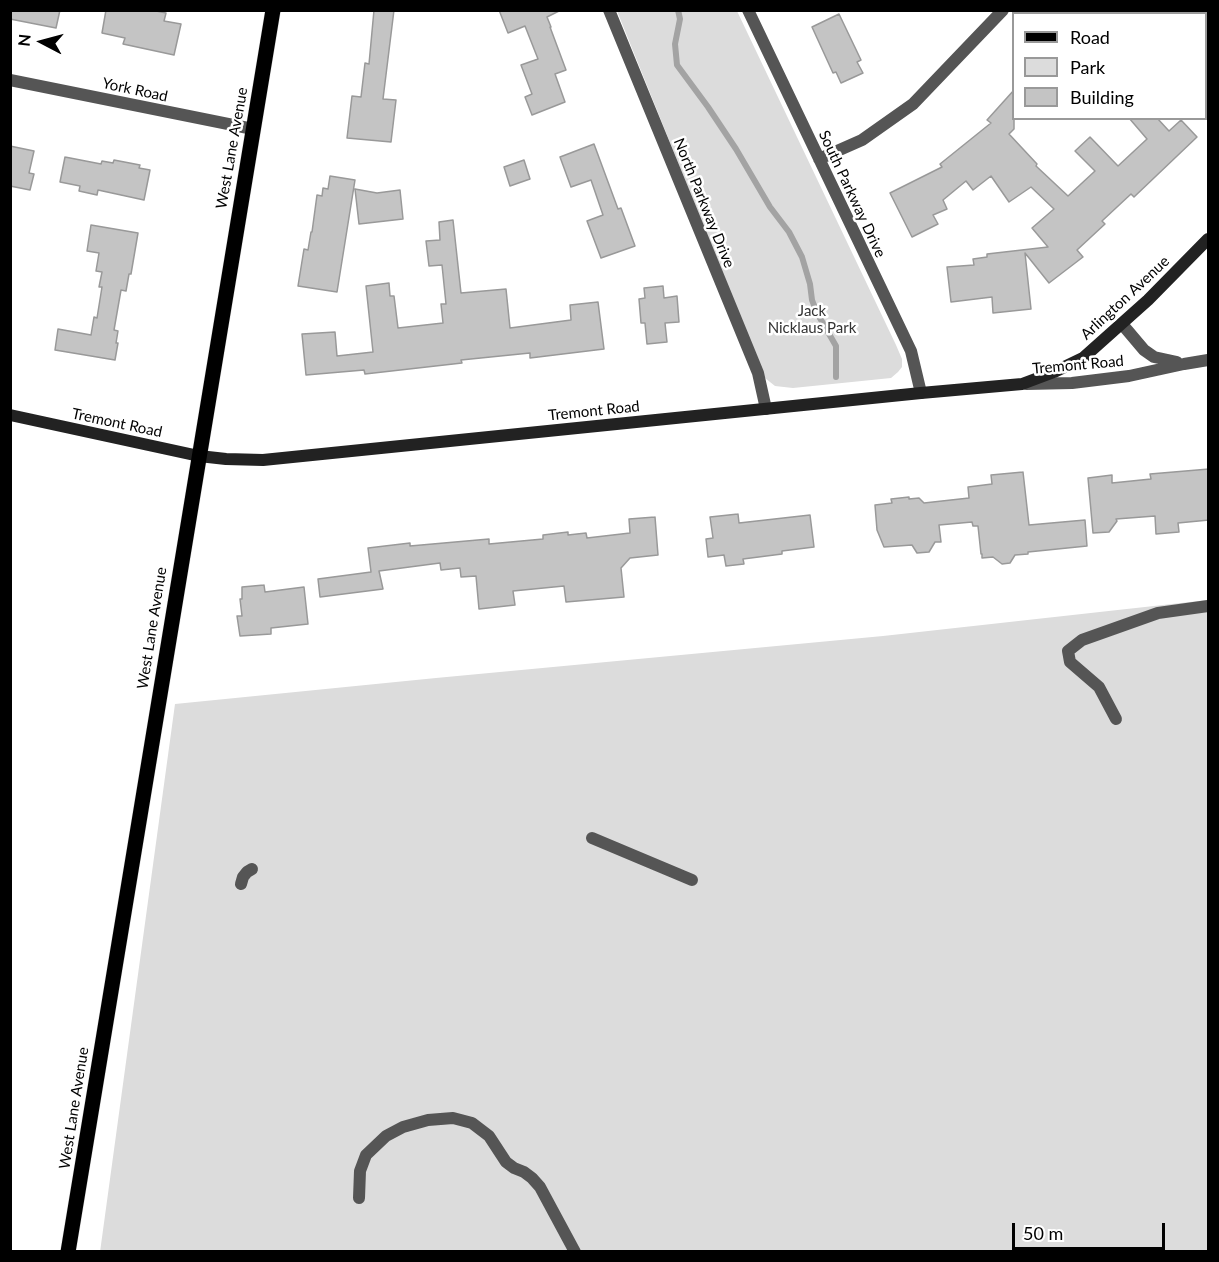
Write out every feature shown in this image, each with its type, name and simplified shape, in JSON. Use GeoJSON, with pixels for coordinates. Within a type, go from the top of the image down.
{"type":"FeatureCollection","features":[{"type":"Feature","properties":{"kind":"main road","name":"West Lane Avenue"},"geometry":{"type":"LineString","coordinates":[[68,1251],[273,10]]}},
{"type":"Feature","properties":{"kind":"street","name":"North Parkway Drive"},"geometry":{"type":"LineString","coordinates":[[609,10],[758,373],[766,409]]}},
{"type":"Feature","properties":{"kind":"street","name":"South Parkway Drive"},"geometry":{"type":"LineString","coordinates":[[748,10],[911,351],[921,393]]}},
{"type":"Feature","properties":{"kind":"street"},"geometry":{"type":"LineString","coordinates":[[819,159],[862,140],[912,104],[1003,10]]}},
{"type":"Feature","properties":{"kind":"street","name":"York Road"},"geometry":{"type":"LineString","coordinates":[[10,80],[253,129]]}},
{"type":"Feature","properties":{"kind":"street","name":"Arlington Avenue"},"geometry":{"type":"LineString","coordinates":[[1022,384],[1083,358],[1148,300],[1209,239]]}},
{"type":"Feature","properties":{"kind":"street","name":"Tremont Road"},"geometry":{"type":"LineString","coordinates":[[1122,324],[1144,350],[1154,357],[1184,364]]}},
{"type":"Feature","properties":{"kind":"street","name":"Tremont Road"},"geometry":{"type":"LineString","coordinates":[[10,415],[199,456],[263,460],[921,393],[1129,376],[1209,360]]}},
{"type":"Feature","properties":{"kind":"street"},"geometry":{"type":"LineString","coordinates":[[1116,718],[1099,687],[1070,662],[1068,651],[1082,640],[1158,614],[1209,606]]}},
{"type":"Feature","properties":{"kind":"street"},"geometry":{"type":"LineString","coordinates":[[592,838],[692,879]]}},
{"type":"Feature","properties":{"kind":"street"},"geometry":{"type":"LineString","coordinates":[[241,884],[243,877],[252,868]]}},
{"type":"Feature","properties":{"kind":"street"},"geometry":{"type":"LineString","coordinates":[[358,1198],[360,1171],[366,1155],[386,1136],[403,1126],[428,1120],[453,1118],[472,1122],[489,1136],[506,1162],[524,1172],[540,1187],[576,1251]]}},
{"type":"Feature","properties":{"kind":"green space","name":"Jack Nicklaus Park"},"geometry":{"type":"Polygon","coordinates":[[[617,11],[737,11],[902,359],[902,367],[891,378],[793,388],[775,386],[765,378],[617,11]]]}},
{"type":"Feature","properties":{"kind":"green space"},"geometry":{"type":"Polygon","coordinates":[[[1208,600],[1208,1251],[100,1252],[175,704],[883,636],[1208,600]]]}},
{"type":"Feature","properties":{"kind":"building"},"geometry":{"type":"Polygon","coordinates":[[[10,10],[60,10],[56,28],[10,19],[10,10]]]}},
{"type":"Feature","properties":{"kind":"building"},"geometry":{"type":"Polygon","coordinates":[[[106,10],[151,10],[166,13],[164,21],[181,24],[174,55],[123,44],[125,38],[102,33],[106,10]]]}},
{"type":"Feature","properties":{"kind":"building"},"geometry":{"type":"Polygon","coordinates":[[[374,10],[394,10],[383,99],[396,100],[391,142],[347,138],[352,96],[361,97],[365,63],[369,64],[374,10]]]}},
{"type":"Feature","properties":{"kind":"building"},"geometry":{"type":"Polygon","coordinates":[[[499,10],[561,10],[547,17],[566,70],[555,74],[565,102],[532,115],[525,97],[532,94],[521,65],[538,59],[525,26],[508,33],[499,10]]]}},
{"type":"Feature","properties":{"kind":"building"},"geometry":{"type":"Polygon","coordinates":[[[839,14],[861,60],[857,62],[863,73],[841,83],[836,72],[833,73],[812,27],[839,14]]]}},
{"type":"Feature","properties":{"kind":"building"},"geometry":{"type":"Polygon","coordinates":[[[1012,92],[1014,129],[1009,134],[1037,164],[1036,166],[1068,196],[1095,171],[1075,151],[1090,137],[1118,166],[1147,139],[1131,120],[1159,120],[1169,131],[1181,120],[1197,137],[1134,197],[1131,194],[1102,221],[1105,224],[1077,250],[1083,257],[1049,283],[1025,253],[1031,309],[993,313],[992,297],[951,302],[947,267],[974,265],[973,259],[987,257],[987,254],[1048,247],[1032,228],[1054,209],[1031,187],[1009,202],[991,176],[973,190],[966,181],[943,200],[947,209],[933,215],[938,224],[912,237],[890,193],[942,167],[940,164],[991,123],[987,120],[1012,92]]]}},
{"type":"Feature","properties":{"kind":"building"},"geometry":{"type":"Polygon","coordinates":[[[594,144],[618,209],[621,208],[635,246],[601,258],[587,221],[603,215],[591,180],[571,187],[560,157],[594,144]]]}},
{"type":"Feature","properties":{"kind":"building"},"geometry":{"type":"Polygon","coordinates":[[[10,146],[34,151],[29,173],[34,174],[30,190],[10,186],[10,146]]]}},
{"type":"Feature","properties":{"kind":"building"},"geometry":{"type":"Polygon","coordinates":[[[65,157],[101,164],[102,161],[113,163],[114,160],[140,165],[139,168],[150,170],[144,200],[98,190],[97,195],[79,191],[80,186],[60,182],[65,157]]]}},
{"type":"Feature","properties":{"kind":"building"},"geometry":{"type":"Polygon","coordinates":[[[524,160],[530,179],[510,186],[504,167],[524,160]]]}},
{"type":"Feature","properties":{"kind":"building"},"geometry":{"type":"Polygon","coordinates":[[[330,176],[355,180],[337,292],[298,286],[304,249],[308,250],[312,232],[317,195],[322,196],[323,188],[328,189],[330,176]]]}},
{"type":"Feature","properties":{"kind":"building"},"geometry":{"type":"Polygon","coordinates":[[[355,189],[377,193],[400,190],[403,219],[359,224],[355,189]]]}},
{"type":"Feature","properties":{"kind":"building"},"geometry":{"type":"Polygon","coordinates":[[[453,220],[461,293],[506,289],[510,328],[571,320],[570,305],[598,302],[604,349],[530,358],[530,353],[461,360],[462,363],[365,374],[364,370],[306,375],[302,334],[335,332],[337,356],[373,352],[366,286],[389,283],[390,296],[394,296],[398,328],[443,323],[441,304],[446,304],[442,265],[429,266],[426,241],[440,240],[439,222],[453,220]]]}},
{"type":"Feature","properties":{"kind":"building"},"geometry":{"type":"Polygon","coordinates":[[[91,225],[138,233],[126,291],[121,290],[114,330],[118,331],[115,360],[55,350],[58,329],[91,335],[94,317],[97,318],[102,272],[96,271],[99,253],[87,251],[91,225]]]}},
{"type":"Feature","properties":{"kind":"building"},"geometry":{"type":"Polygon","coordinates":[[[663,286],[664,298],[677,296],[679,322],[665,323],[667,342],[647,344],[645,323],[641,323],[639,299],[645,298],[644,288],[663,286]]]}},
{"type":"Feature","properties":{"kind":"building"},"geometry":{"type":"Polygon","coordinates":[[[1209,469],[1209,520],[1178,523],[1179,532],[1156,534],[1155,516],[1116,519],[1117,521],[1109,532],[1093,533],[1088,478],[1112,475],[1112,483],[1151,479],[1150,474],[1209,469]]]}},
{"type":"Feature","properties":{"kind":"building"},"geometry":{"type":"Polygon","coordinates":[[[1023,472],[1029,525],[1085,520],[1087,546],[1028,552],[1028,554],[1015,555],[1010,563],[1002,564],[993,557],[982,558],[978,526],[973,526],[972,522],[939,525],[941,542],[935,542],[929,552],[917,553],[912,545],[884,547],[877,530],[875,505],[892,503],[891,499],[909,497],[909,499],[919,498],[924,503],[969,498],[968,487],[992,484],[991,475],[1023,472]]]}},
{"type":"Feature","properties":{"kind":"building"},"geometry":{"type":"Polygon","coordinates":[[[738,514],[739,523],[810,515],[814,547],[743,559],[744,564],[726,566],[724,555],[708,557],[706,539],[713,538],[710,517],[738,514]]]}},
{"type":"Feature","properties":{"kind":"building"},"geometry":{"type":"Polygon","coordinates":[[[655,517],[658,555],[630,558],[621,568],[624,597],[566,602],[564,586],[513,591],[515,605],[479,609],[476,576],[461,577],[460,568],[441,570],[440,563],[379,571],[383,589],[320,597],[318,579],[371,572],[368,548],[410,543],[410,546],[489,539],[489,544],[543,539],[543,535],[568,532],[568,535],[586,533],[587,538],[630,533],[629,519],[655,517]]]}},
{"type":"Feature","properties":{"kind":"building"},"geometry":{"type":"Polygon","coordinates":[[[264,585],[265,592],[304,587],[308,624],[271,628],[271,634],[240,636],[237,616],[242,616],[240,599],[242,599],[242,587],[264,585]]]}},
{"type":"Feature","properties":{"kind":"waterway"},"geometry":{"type":"LineString","coordinates":[[678,10],[680,19],[675,44],[677,65],[736,149],[770,207],[789,232],[802,257],[812,300],[836,346],[836,377]]}}]}
